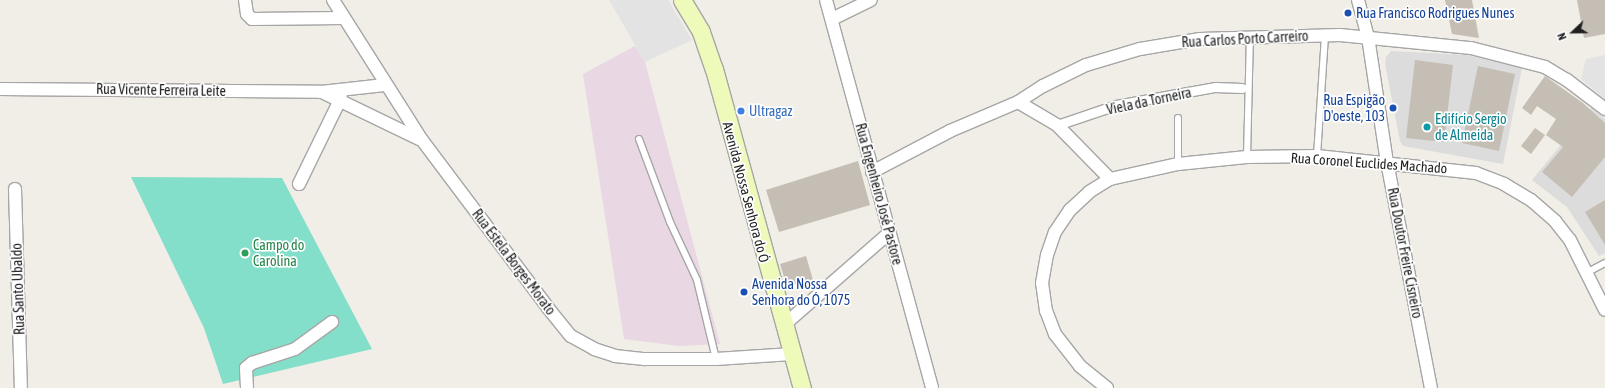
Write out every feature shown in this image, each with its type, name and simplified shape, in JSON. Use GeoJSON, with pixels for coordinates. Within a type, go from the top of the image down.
{"type":"FeatureCollection","features":[{"type":"Feature","properties":{"kind":"main road","name":"Avenida Nossa Senhora do Ó"},"geometry":{"type":"LineString","coordinates":[[682,0],[701,32],[714,69],[802,388]]}},
{"type":"Feature","properties":{"kind":"street"},"geometry":{"type":"LineString","coordinates":[[245,0],[247,14],[252,19],[342,18]]}},
{"type":"Feature","properties":{"kind":"street","name":"Rua Estela Borges Morato"},"geometry":{"type":"LineString","coordinates":[[333,0],[342,18],[422,140],[548,308],[571,336],[594,350],[615,356],[645,359],[716,359],[792,354]]}},
{"type":"Feature","properties":{"kind":"street","name":"Rua Engenheiro José Pastore"},"geometry":{"type":"LineString","coordinates":[[826,0],[932,388]]}},
{"type":"Feature","properties":{"kind":"street"},"geometry":{"type":"LineString","coordinates":[[832,19],[872,0]]}},
{"type":"Feature","properties":{"kind":"street","name":"Rua Doutor Freire Cisneiro"},"geometry":{"type":"LineString","coordinates":[[1358,0],[1368,37],[1387,162],[1431,388]]}},
{"type":"Feature","properties":{"kind":"street","name":"Rua Carlos Porto Carreiro"},"geometry":{"type":"LineString","coordinates":[[872,172],[950,131],[1018,102],[1064,75],[1109,57],[1172,43],[1250,36],[1325,35],[1368,37],[1471,48],[1546,67],[1567,80],[1605,109]]}},
{"type":"Feature","properties":{"kind":"street"},"geometry":{"type":"LineString","coordinates":[[299,184],[340,96],[385,85]]}},
{"type":"Feature","properties":{"kind":"street","name":"Viela da Torneira"},"geometry":{"type":"LineString","coordinates":[[1057,125],[1116,105],[1215,87],[1242,88]]}},
{"type":"Feature","properties":{"kind":"street","name":"Rua Vicente Ferreira Leite"},"geometry":{"type":"LineString","coordinates":[[0,89],[321,92],[340,96],[422,140]]}},
{"type":"Feature","properties":{"kind":"street"},"geometry":{"type":"LineString","coordinates":[[1018,102],[1057,125],[1110,179]]}},
{"type":"Feature","properties":{"kind":"street","name":"Rua Coronel Euclides Machado"},"geometry":{"type":"LineString","coordinates":[[1107,388],[1080,366],[1055,334],[1046,311],[1042,282],[1046,255],[1055,232],[1070,210],[1089,192],[1110,179],[1178,164],[1247,157],[1317,156],[1462,170],[1504,184],[1531,200],[1554,221],[1570,240],[1588,272],[1605,310]]}},
{"type":"Feature","properties":{"kind":"street","name":"Rua Santo Ubaldo"},"geometry":{"type":"LineString","coordinates":[[15,189],[21,388]]}},
{"type":"Feature","properties":{"kind":"street"},"geometry":{"type":"LineString","coordinates":[[784,325],[889,234]]}},
{"type":"Feature","properties":{"kind":"street"},"geometry":{"type":"LineString","coordinates":[[247,388],[246,368],[252,363],[295,349],[332,322]]}},
{"type":"Feature","properties":{"kind":"lane"},"geometry":{"type":"LineString","coordinates":[[1317,156],[1325,35]]}},
{"type":"Feature","properties":{"kind":"lane"},"geometry":{"type":"LineString","coordinates":[[1247,157],[1250,36]]}},
{"type":"Feature","properties":{"kind":"lane"},"geometry":{"type":"LineString","coordinates":[[1178,118],[1178,164]]}},
{"type":"Feature","properties":{"kind":"lane"},"geometry":{"type":"LineString","coordinates":[[639,139],[670,222],[697,280],[716,359]]}},
{"type":"Feature","properties":{"kind":"lane"},"geometry":{"type":"LineString","coordinates":[[1588,272],[1605,263]]}},
{"type":"Feature","properties":{"kind":"shaded area"},"geometry":{"type":"Polygon","coordinates":[[[609,0],[668,0],[692,40],[645,62],[609,0]]]}},
{"type":"Feature","properties":{"kind":"shaded area"},"geometry":{"type":"Polygon","coordinates":[[[635,46],[645,62],[720,344],[679,346],[624,339],[583,74],[635,46]]]}},
{"type":"Feature","properties":{"kind":"shaded area"},"geometry":{"type":"Polygon","coordinates":[[[1391,51],[1468,55],[1522,68],[1503,164],[1403,146],[1400,141],[1385,64],[1386,57],[1391,51]]]}},
{"type":"Feature","properties":{"kind":"shaded area"},"geometry":{"type":"Polygon","coordinates":[[[1605,55],[1605,99],[1581,79],[1586,59],[1605,55]]]}},
{"type":"Feature","properties":{"kind":"shaded area"},"geometry":{"type":"Polygon","coordinates":[[[1591,108],[1605,119],[1605,253],[1599,256],[1567,207],[1532,180],[1591,108]]]}},
{"type":"Feature","properties":{"kind":"green space","name":"Campo do Carolina"},"geometry":{"type":"Polygon","coordinates":[[[131,177],[282,178],[372,349],[223,384],[204,328],[131,177]]]}},
{"type":"Feature","properties":{"kind":"building"},"geometry":{"type":"Polygon","coordinates":[[[1445,0],[1472,0],[1479,38],[1452,34],[1445,0]]]}},
{"type":"Feature","properties":{"kind":"building"},"geometry":{"type":"Polygon","coordinates":[[[1577,0],[1605,0],[1605,34],[1584,38],[1577,0]]]}},
{"type":"Feature","properties":{"kind":"building"},"geometry":{"type":"Polygon","coordinates":[[[1415,60],[1453,65],[1444,142],[1406,138],[1415,60]]]}},
{"type":"Feature","properties":{"kind":"building"},"geometry":{"type":"Polygon","coordinates":[[[1478,66],[1515,74],[1499,151],[1462,143],[1478,66]]]}},
{"type":"Feature","properties":{"kind":"building"},"geometry":{"type":"Polygon","coordinates":[[[1545,76],[1583,103],[1605,123],[1605,157],[1572,197],[1542,172],[1563,147],[1546,135],[1556,119],[1537,106],[1531,115],[1522,108],[1545,76]]]}},
{"type":"Feature","properties":{"kind":"building"},"geometry":{"type":"Polygon","coordinates":[[[1535,128],[1545,135],[1531,154],[1521,146],[1535,128]]]}},
{"type":"Feature","properties":{"kind":"building"},"geometry":{"type":"Polygon","coordinates":[[[858,161],[870,205],[779,232],[766,190],[858,161]]]}},
{"type":"Feature","properties":{"kind":"building"},"geometry":{"type":"Polygon","coordinates":[[[1605,200],[1605,245],[1585,212],[1605,200]]]}},
{"type":"Feature","properties":{"kind":"building"},"geometry":{"type":"Polygon","coordinates":[[[806,256],[813,280],[787,287],[780,264],[806,256]]]}},
{"type":"Feature","properties":{"kind":"place","name":"Rua Francisco Rodrigues Nunes"},"geometry":{"type":"Point","coordinates":[1348,13]}},
{"type":"Feature","properties":{"kind":"place","name":"Rua Espigão D'oeste, 103"},"geometry":{"type":"Point","coordinates":[1393,108]}},
{"type":"Feature","properties":{"kind":"place","name":"Ultragaz"},"geometry":{"type":"Point","coordinates":[741,111]}},
{"type":"Feature","properties":{"kind":"place","name":"Edifício Sergio de Almeida"},"geometry":{"type":"Point","coordinates":[1427,127]}},
{"type":"Feature","properties":{"kind":"place","name":"Campo do Carolina"},"geometry":{"type":"Point","coordinates":[245,253]}},
{"type":"Feature","properties":{"kind":"place","name":"Avenida Nossa Senhora do Ó, 1075"},"geometry":{"type":"Point","coordinates":[744,292]}}]}
